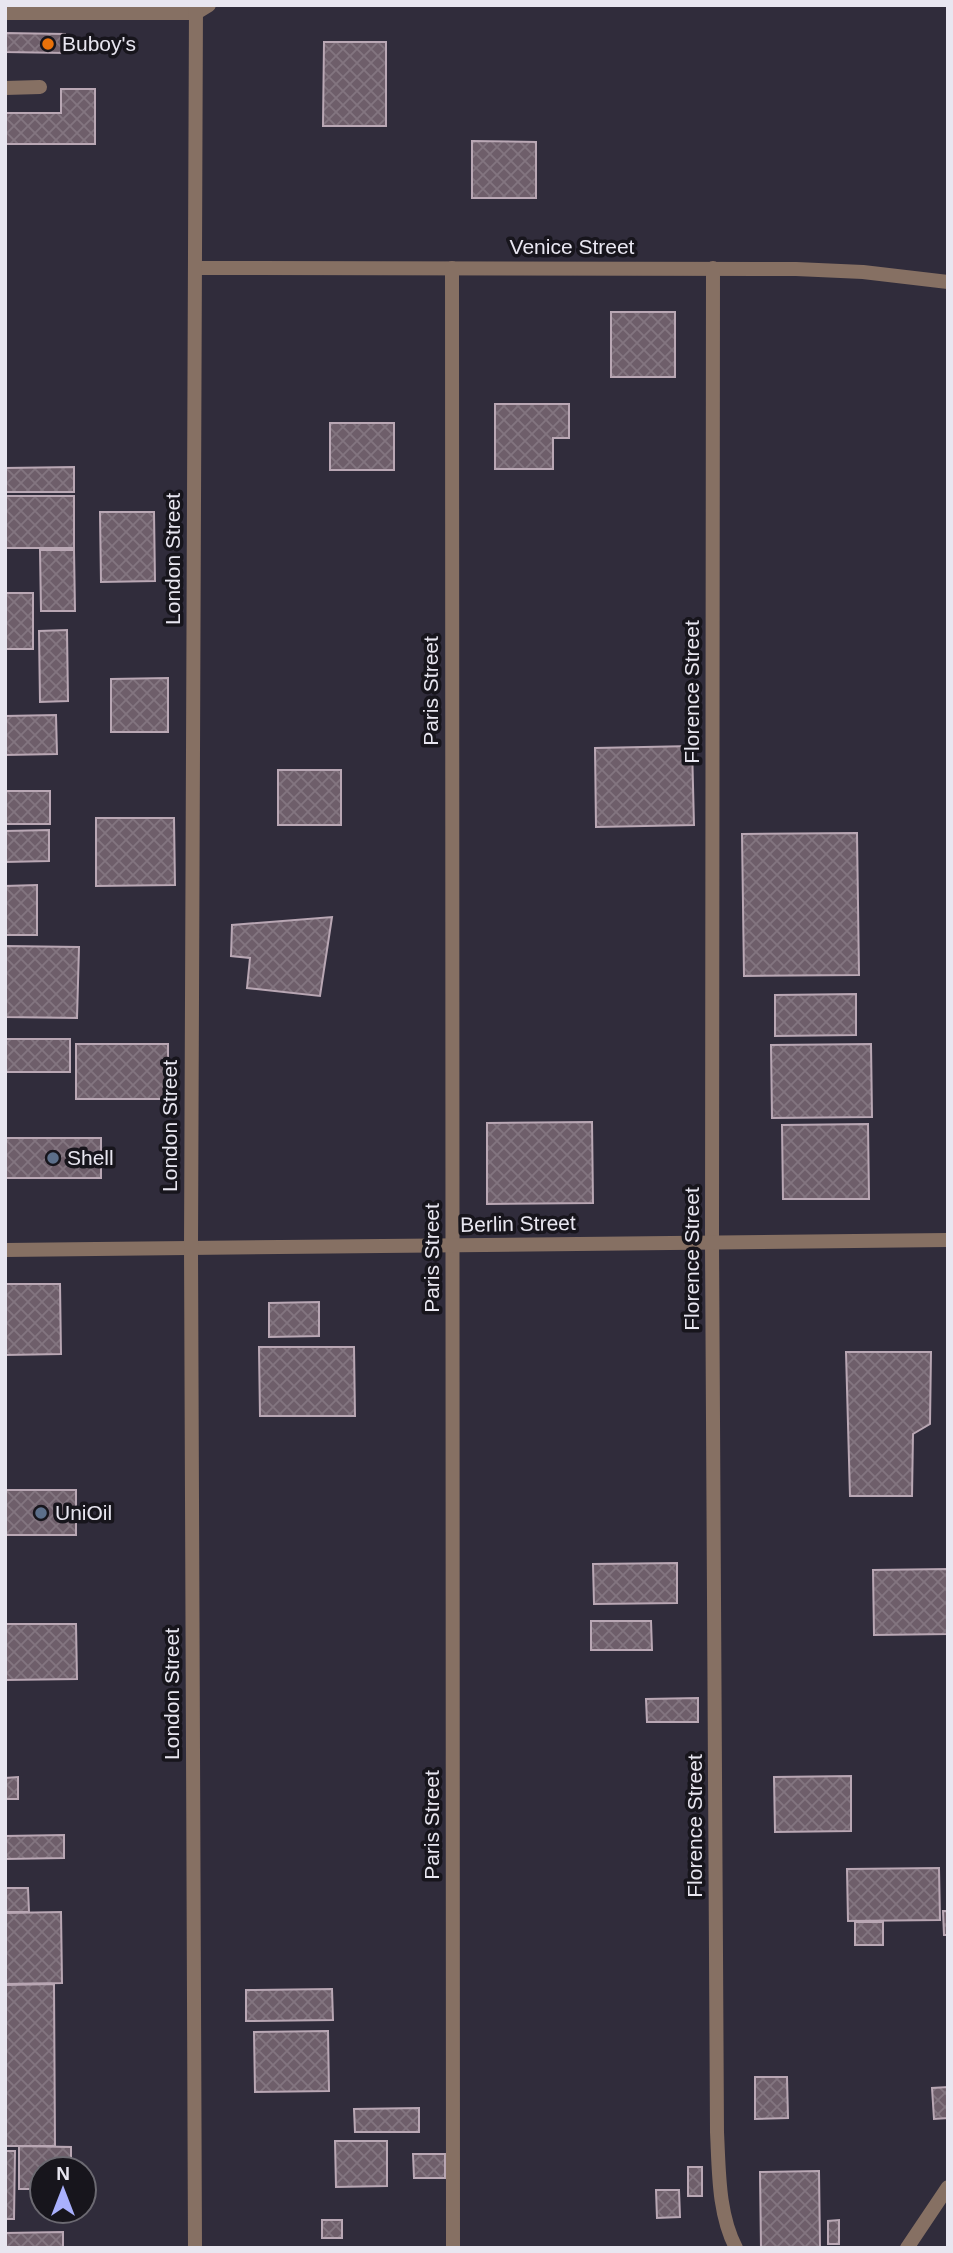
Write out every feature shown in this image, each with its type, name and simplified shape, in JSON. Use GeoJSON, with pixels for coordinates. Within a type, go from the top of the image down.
{"type":"FeatureCollection","features":[{"type":"Feature","properties":{"kind":"street"},"geometry":{"type":"LineString","coordinates":[[5,13],[196,9],[209,5]]}},
{"type":"Feature","properties":{"kind":"street","name":"London Street"},"geometry":{"type":"LineString","coordinates":[[195,2248],[191,1248],[196,9]]}},
{"type":"Feature","properties":{"kind":"street"},"geometry":{"type":"LineString","coordinates":[[5,88],[40,88]]}},
{"type":"Feature","properties":{"kind":"street","name":"Venice Street"},"geometry":{"type":"LineString","coordinates":[[195,268],[713,268],[863,272],[948,282]]}},
{"type":"Feature","properties":{"kind":"street","name":"Paris Street"},"geometry":{"type":"LineString","coordinates":[[452,268],[453,2248]]}},
{"type":"Feature","properties":{"kind":"street","name":"Florence Street"},"geometry":{"type":"LineString","coordinates":[[713,268],[712,1242],[717,2132],[720,2186],[729,2234],[736,2248]]}},
{"type":"Feature","properties":{"kind":"street","name":"Berlin Street"},"geometry":{"type":"LineString","coordinates":[[5,1250],[948,1240]]}},
{"type":"Feature","properties":{"kind":"street"},"geometry":{"type":"LineString","coordinates":[[907,2248],[948,2188]]}},
{"type":"Feature","properties":{"kind":"building"},"geometry":{"type":"Polygon","coordinates":[[[5,33],[65,34],[65,53],[5,52],[5,33]]]}},
{"type":"Feature","properties":{"kind":"building"},"geometry":{"type":"Polygon","coordinates":[[[324,42],[386,42],[386,126],[323,126],[324,42]]]}},
{"type":"Feature","properties":{"kind":"building"},"geometry":{"type":"Polygon","coordinates":[[[61,89],[95,89],[95,144],[5,144],[5,113],[61,113],[61,89]]]}},
{"type":"Feature","properties":{"kind":"building"},"geometry":{"type":"Polygon","coordinates":[[[472,141],[536,142],[536,198],[472,198],[472,141]]]}},
{"type":"Feature","properties":{"kind":"building"},"geometry":{"type":"Polygon","coordinates":[[[611,312],[675,312],[675,377],[611,377],[611,312]]]}},
{"type":"Feature","properties":{"kind":"building"},"geometry":{"type":"Polygon","coordinates":[[[495,404],[569,404],[569,438],[553,438],[553,469],[495,469],[495,404]]]}},
{"type":"Feature","properties":{"kind":"building"},"geometry":{"type":"Polygon","coordinates":[[[330,423],[394,423],[394,470],[330,470],[330,423]]]}},
{"type":"Feature","properties":{"kind":"building"},"geometry":{"type":"Polygon","coordinates":[[[74,467],[74,492],[5,492],[5,468],[74,467]]]}},
{"type":"Feature","properties":{"kind":"building"},"geometry":{"type":"Polygon","coordinates":[[[5,496],[74,496],[74,548],[5,548],[5,496]]]}},
{"type":"Feature","properties":{"kind":"building"},"geometry":{"type":"Polygon","coordinates":[[[100,512],[154,512],[155,581],[101,582],[100,512]]]}},
{"type":"Feature","properties":{"kind":"building"},"geometry":{"type":"Polygon","coordinates":[[[40,550],[74,550],[75,611],[41,611],[40,550]]]}},
{"type":"Feature","properties":{"kind":"building"},"geometry":{"type":"Polygon","coordinates":[[[5,593],[33,593],[33,649],[5,649],[5,593]]]}},
{"type":"Feature","properties":{"kind":"building"},"geometry":{"type":"Polygon","coordinates":[[[67,630],[68,701],[40,702],[39,631],[67,630]]]}},
{"type":"Feature","properties":{"kind":"building"},"geometry":{"type":"Polygon","coordinates":[[[168,678],[168,732],[111,732],[111,679],[168,678]]]}},
{"type":"Feature","properties":{"kind":"building"},"geometry":{"type":"Polygon","coordinates":[[[56,715],[57,754],[5,755],[5,716],[56,715]]]}},
{"type":"Feature","properties":{"kind":"building"},"geometry":{"type":"Polygon","coordinates":[[[692,746],[694,825],[596,827],[595,748],[692,746]]]}},
{"type":"Feature","properties":{"kind":"building"},"geometry":{"type":"Polygon","coordinates":[[[278,770],[341,770],[341,825],[278,825],[278,770]]]}},
{"type":"Feature","properties":{"kind":"building"},"geometry":{"type":"Polygon","coordinates":[[[5,791],[50,791],[50,824],[5,824],[5,791]]]}},
{"type":"Feature","properties":{"kind":"building"},"geometry":{"type":"Polygon","coordinates":[[[96,818],[174,818],[175,885],[96,886],[96,818]]]}},
{"type":"Feature","properties":{"kind":"building"},"geometry":{"type":"Polygon","coordinates":[[[49,830],[49,861],[5,862],[5,831],[49,830]]]}},
{"type":"Feature","properties":{"kind":"building"},"geometry":{"type":"Polygon","coordinates":[[[857,833],[859,975],[744,976],[742,834],[857,833]]]}},
{"type":"Feature","properties":{"kind":"building"},"geometry":{"type":"Polygon","coordinates":[[[37,885],[37,935],[5,935],[5,886],[37,885]]]}},
{"type":"Feature","properties":{"kind":"building"},"geometry":{"type":"Polygon","coordinates":[[[332,917],[320,996],[247,988],[250,958],[231,956],[232,925],[332,917]]]}},
{"type":"Feature","properties":{"kind":"building"},"geometry":{"type":"Polygon","coordinates":[[[5,946],[79,947],[77,1018],[5,1017],[5,946]]]}},
{"type":"Feature","properties":{"kind":"building"},"geometry":{"type":"Polygon","coordinates":[[[856,994],[856,1035],[775,1036],[775,995],[856,994]]]}},
{"type":"Feature","properties":{"kind":"building"},"geometry":{"type":"Polygon","coordinates":[[[5,1039],[70,1039],[70,1072],[5,1072],[5,1039]]]}},
{"type":"Feature","properties":{"kind":"building"},"geometry":{"type":"Polygon","coordinates":[[[76,1044],[168,1044],[168,1099],[76,1099],[76,1044]]]}},
{"type":"Feature","properties":{"kind":"building"},"geometry":{"type":"Polygon","coordinates":[[[871,1044],[872,1117],[772,1118],[771,1045],[871,1044]]]}},
{"type":"Feature","properties":{"kind":"building"},"geometry":{"type":"Polygon","coordinates":[[[592,1122],[593,1203],[487,1204],[487,1123],[592,1122]]]}},
{"type":"Feature","properties":{"kind":"building"},"geometry":{"type":"Polygon","coordinates":[[[868,1124],[869,1199],[783,1199],[782,1125],[868,1124]]]}},
{"type":"Feature","properties":{"kind":"building","name":"Shell"},"geometry":{"type":"Polygon","coordinates":[[[5,1138],[101,1138],[101,1178],[5,1178],[5,1138]]]}},
{"type":"Feature","properties":{"kind":"building"},"geometry":{"type":"Polygon","coordinates":[[[5,1284],[60,1284],[61,1354],[5,1355],[5,1284]]]}},
{"type":"Feature","properties":{"kind":"building"},"geometry":{"type":"Polygon","coordinates":[[[319,1302],[319,1336],[269,1337],[269,1303],[319,1302]]]}},
{"type":"Feature","properties":{"kind":"building"},"geometry":{"type":"Polygon","coordinates":[[[259,1347],[354,1347],[355,1416],[260,1416],[259,1347]]]}},
{"type":"Feature","properties":{"kind":"building"},"geometry":{"type":"Polygon","coordinates":[[[846,1352],[931,1352],[930,1424],[913,1434],[912,1496],[850,1496],[846,1352]]]}},
{"type":"Feature","properties":{"kind":"building","name":"UniOil"},"geometry":{"type":"Polygon","coordinates":[[[5,1490],[76,1490],[76,1535],[5,1535],[5,1490]]]}},
{"type":"Feature","properties":{"kind":"building"},"geometry":{"type":"Polygon","coordinates":[[[677,1563],[677,1603],[594,1604],[593,1564],[677,1563]]]}},
{"type":"Feature","properties":{"kind":"building"},"geometry":{"type":"Polygon","coordinates":[[[948,1569],[948,1634],[874,1635],[873,1570],[948,1569]]]}},
{"type":"Feature","properties":{"kind":"building"},"geometry":{"type":"Polygon","coordinates":[[[591,1621],[651,1621],[652,1650],[591,1650],[591,1621]]]}},
{"type":"Feature","properties":{"kind":"building"},"geometry":{"type":"Polygon","coordinates":[[[5,1624],[76,1624],[77,1679],[5,1680],[5,1624]]]}},
{"type":"Feature","properties":{"kind":"building"},"geometry":{"type":"Polygon","coordinates":[[[698,1698],[698,1722],[647,1722],[646,1699],[698,1698]]]}},
{"type":"Feature","properties":{"kind":"building"},"geometry":{"type":"Polygon","coordinates":[[[851,1776],[851,1831],[775,1832],[774,1777],[851,1776]]]}},
{"type":"Feature","properties":{"kind":"building"},"geometry":{"type":"Polygon","coordinates":[[[18,1777],[18,1799],[5,1799],[5,1778],[18,1777]]]}},
{"type":"Feature","properties":{"kind":"building"},"geometry":{"type":"Polygon","coordinates":[[[64,1835],[64,1858],[5,1859],[5,1836],[64,1835]]]}},
{"type":"Feature","properties":{"kind":"building"},"geometry":{"type":"Polygon","coordinates":[[[939,1868],[940,1920],[848,1921],[847,1869],[939,1868]]]}},
{"type":"Feature","properties":{"kind":"building"},"geometry":{"type":"Polygon","coordinates":[[[5,1888],[28,1888],[29,1912],[5,1912],[5,1888]]]}},
{"type":"Feature","properties":{"kind":"building"},"geometry":{"type":"Polygon","coordinates":[[[943,1911],[948,1911],[948,1935],[944,1935],[943,1911]]]}},
{"type":"Feature","properties":{"kind":"building"},"geometry":{"type":"Polygon","coordinates":[[[61,1912],[62,1983],[5,1984],[5,1913],[61,1912]]]}},
{"type":"Feature","properties":{"kind":"building"},"geometry":{"type":"Polygon","coordinates":[[[855,1922],[883,1922],[883,1945],[855,1945],[855,1922]]]}},
{"type":"Feature","properties":{"kind":"building"},"geometry":{"type":"Polygon","coordinates":[[[54,1984],[55,2146],[5,2146],[5,1985],[54,1984]]]}},
{"type":"Feature","properties":{"kind":"building"},"geometry":{"type":"Polygon","coordinates":[[[332,1989],[333,2020],[246,2021],[246,1990],[332,1989]]]}},
{"type":"Feature","properties":{"kind":"building"},"geometry":{"type":"Polygon","coordinates":[[[328,2031],[329,2091],[255,2092],[254,2032],[328,2031]]]}},
{"type":"Feature","properties":{"kind":"building"},"geometry":{"type":"Polygon","coordinates":[[[755,2077],[787,2077],[788,2118],[755,2119],[755,2077]]]}},
{"type":"Feature","properties":{"kind":"building"},"geometry":{"type":"Polygon","coordinates":[[[948,2087],[948,2118],[934,2119],[932,2088],[948,2087]]]}},
{"type":"Feature","properties":{"kind":"building"},"geometry":{"type":"Polygon","coordinates":[[[419,2108],[419,2132],[355,2132],[354,2109],[419,2108]]]}},
{"type":"Feature","properties":{"kind":"building"},"geometry":{"type":"Polygon","coordinates":[[[335,2141],[387,2141],[387,2186],[336,2187],[335,2141]]]}},
{"type":"Feature","properties":{"kind":"building"},"geometry":{"type":"Polygon","coordinates":[[[19,2146],[71,2147],[71,2155],[28,2155],[28,2189],[19,2189],[19,2146]]]}},
{"type":"Feature","properties":{"kind":"building"},"geometry":{"type":"Polygon","coordinates":[[[5,2151],[15,2151],[14,2219],[5,2219],[5,2151]]]}},
{"type":"Feature","properties":{"kind":"building"},"geometry":{"type":"Polygon","coordinates":[[[413,2154],[445,2154],[445,2178],[414,2178],[413,2154]]]}},
{"type":"Feature","properties":{"kind":"building"},"geometry":{"type":"Polygon","coordinates":[[[688,2167],[702,2167],[702,2196],[688,2196],[688,2167]]]}},
{"type":"Feature","properties":{"kind":"building"},"geometry":{"type":"Polygon","coordinates":[[[819,2171],[820,2248],[761,2248],[760,2172],[819,2171]]]}},
{"type":"Feature","properties":{"kind":"building"},"geometry":{"type":"Polygon","coordinates":[[[656,2190],[679,2190],[680,2217],[657,2218],[656,2190]]]}},
{"type":"Feature","properties":{"kind":"building"},"geometry":{"type":"Polygon","coordinates":[[[322,2220],[342,2220],[342,2238],[322,2238],[322,2220]]]}},
{"type":"Feature","properties":{"kind":"building"},"geometry":{"type":"Polygon","coordinates":[[[839,2220],[839,2244],[828,2244],[828,2221],[839,2220]]]}},
{"type":"Feature","properties":{"kind":"building"},"geometry":{"type":"Polygon","coordinates":[[[63,2232],[63,2248],[5,2248],[5,2233],[63,2232]]]}},
{"type":"Feature","properties":{"kind":"place","name":"Buboy's"},"geometry":{"type":"Point","coordinates":[48,44]}},
{"type":"Feature","properties":{"kind":"place","name":"Shell"},"geometry":{"type":"Point","coordinates":[53,1158]}},
{"type":"Feature","properties":{"kind":"place","name":"UniOil"},"geometry":{"type":"Point","coordinates":[41,1513]}}]}
